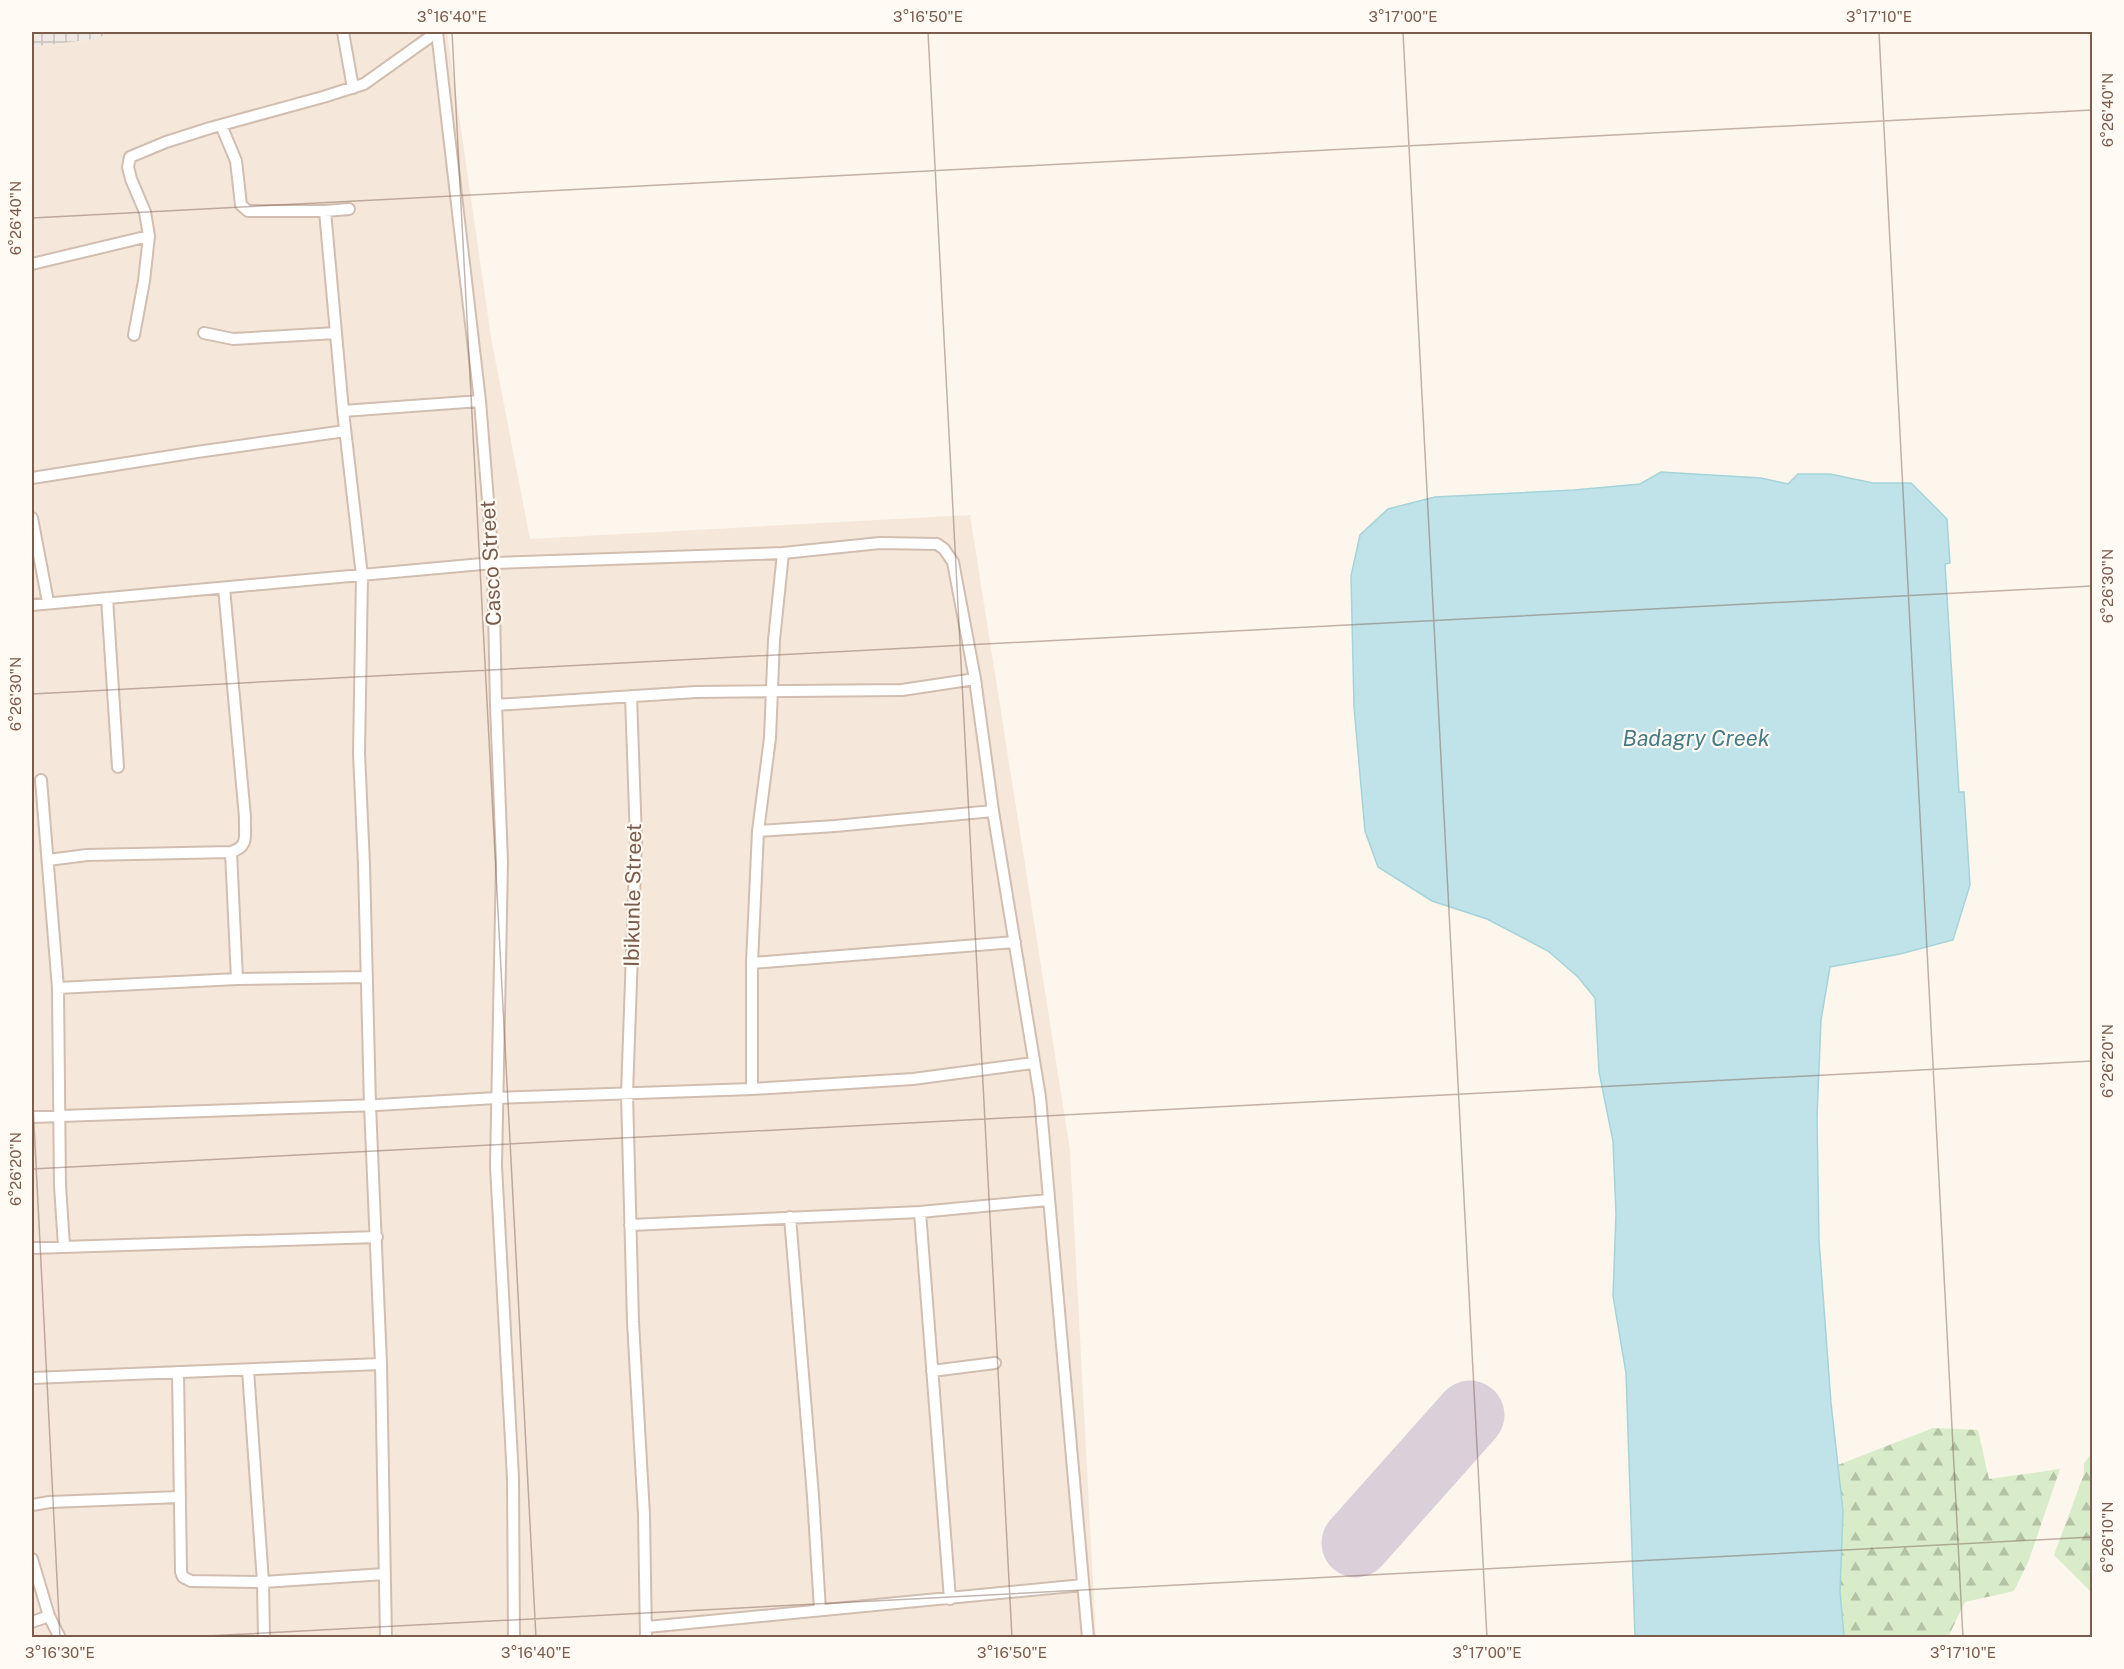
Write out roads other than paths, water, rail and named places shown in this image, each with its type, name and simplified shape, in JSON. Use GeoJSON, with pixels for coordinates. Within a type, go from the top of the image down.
{"type":"FeatureCollection","features":[{"type":"Feature","properties":{"kind":"street"},"geometry":{"type":"LineString","coordinates":[[343,32],[353,88]]}},
{"type":"Feature","properties":{"kind":"street"},"geometry":{"type":"LineString","coordinates":[[134,335],[149,236],[145,212],[128,167],[130,157],[166,142],[364,84],[437,32]]}},
{"type":"Feature","properties":{"kind":"street","name":"Casco Street"},"geometry":{"type":"LineString","coordinates":[[437,32],[480,401],[493,563],[502,862],[496,1098],[496,1201],[513,1478],[514,1638]]}},
{"type":"Feature","properties":{"kind":"street"},"geometry":{"type":"LineString","coordinates":[[221,125],[236,161],[241,205],[248,211],[349,209]]}},
{"type":"Feature","properties":{"kind":"street"},"geometry":{"type":"LineString","coordinates":[[325,211],[345,431],[362,576],[359,753],[381,1364],[386,1638]]}},
{"type":"Feature","properties":{"kind":"street"},"geometry":{"type":"LineString","coordinates":[[32,264],[149,236]]}},
{"type":"Feature","properties":{"kind":"street"},"geometry":{"type":"LineString","coordinates":[[204,333],[232,339],[336,333]]}},
{"type":"Feature","properties":{"kind":"street"},"geometry":{"type":"LineString","coordinates":[[343,411],[480,401]]}},
{"type":"Feature","properties":{"kind":"street"},"geometry":{"type":"LineString","coordinates":[[32,478],[345,431]]}},
{"type":"Feature","properties":{"kind":"street"},"geometry":{"type":"LineString","coordinates":[[32,518],[48,602]]}},
{"type":"Feature","properties":{"kind":"street"},"geometry":{"type":"LineString","coordinates":[[32,605],[493,563],[783,553],[880,543],[937,544],[944,549],[952,562],[975,679],[993,811],[1040,1097],[1077,1493],[1088,1638]]}},
{"type":"Feature","properties":{"kind":"street"},"geometry":{"type":"LineString","coordinates":[[752,1089],[752,963],[758,831],[770,738],[774,640],[783,553]]}},
{"type":"Feature","properties":{"kind":"street"},"geometry":{"type":"LineString","coordinates":[[48,860],[87,855],[231,852],[242,848],[245,844],[245,818],[224,588]]}},
{"type":"Feature","properties":{"kind":"street"},"geometry":{"type":"LineString","coordinates":[[107,598],[118,767]]}},
{"type":"Feature","properties":{"kind":"street"},"geometry":{"type":"LineString","coordinates":[[496,705],[631,696],[772,691],[902,690],[975,679]]}},
{"type":"Feature","properties":{"kind":"street","name":"Ibikunle Street"},"geometry":{"type":"LineString","coordinates":[[631,696],[636,840],[627,1094],[633,1322],[644,1515],[646,1632]]}},
{"type":"Feature","properties":{"kind":"street"},"geometry":{"type":"LineString","coordinates":[[41,780],[58,988],[60,1186],[64,1246]]}},
{"type":"Feature","properties":{"kind":"street"},"geometry":{"type":"LineString","coordinates":[[758,831],[993,811]]}},
{"type":"Feature","properties":{"kind":"street"},"geometry":{"type":"LineString","coordinates":[[231,852],[237,979]]}},
{"type":"Feature","properties":{"kind":"street"},"geometry":{"type":"LineString","coordinates":[[752,963],[1016,942]]}},
{"type":"Feature","properties":{"kind":"street"},"geometry":{"type":"LineString","coordinates":[[58,988],[237,979],[367,977]]}},
{"type":"Feature","properties":{"kind":"street"},"geometry":{"type":"LineString","coordinates":[[32,1117],[752,1089],[913,1079],[1034,1063]]}},
{"type":"Feature","properties":{"kind":"street"},"geometry":{"type":"LineString","coordinates":[[630,1225],[790,1216],[920,1212],[1048,1200]]}},
{"type":"Feature","properties":{"kind":"street"},"geometry":{"type":"LineString","coordinates":[[920,1212],[950,1599]]}},
{"type":"Feature","properties":{"kind":"street"},"geometry":{"type":"LineString","coordinates":[[790,1216],[820,1610]]}},
{"type":"Feature","properties":{"kind":"street"},"geometry":{"type":"LineString","coordinates":[[32,1248],[377,1237]]}},
{"type":"Feature","properties":{"kind":"street"},"geometry":{"type":"LineString","coordinates":[[932,1371],[994,1363]]}},
{"type":"Feature","properties":{"kind":"street"},"geometry":{"type":"LineString","coordinates":[[32,1377],[381,1364]]}},
{"type":"Feature","properties":{"kind":"street"},"geometry":{"type":"LineString","coordinates":[[249,1370],[263,1582],[264,1638]]}},
{"type":"Feature","properties":{"kind":"street"},"geometry":{"type":"LineString","coordinates":[[178,1372],[181,1572],[183,1577],[191,1581],[263,1582],[385,1574]]}},
{"type":"Feature","properties":{"kind":"street"},"geometry":{"type":"LineString","coordinates":[[32,1505],[180,1497]]}},
{"type":"Feature","properties":{"kind":"street"},"geometry":{"type":"LineString","coordinates":[[32,1559],[49,1616],[60,1638]]}},
{"type":"Feature","properties":{"kind":"street"},"geometry":{"type":"LineString","coordinates":[[646,1632],[820,1610],[1083,1586]]}},
{"type":"Feature","properties":{"kind":"street"},"geometry":{"type":"LineString","coordinates":[[32,1622],[49,1616]]}},
{"type":"Feature","properties":{"kind":"water","name":"Badagry Creek"},"geometry":{"type":"Polygon","coordinates":[[[1661,472],[1761,478],[1788,484],[1798,474],[1830,474],[1873,483],[1911,483],[1947,519],[1950,563],[1945,564],[1959,792],[1964,792],[1970,885],[1953,940],[1900,954],[1830,967],[1821,1020],[1817,1117],[1819,1240],[1831,1403],[1843,1511],[1840,1591],[1844,1637],[1635,1637],[1626,1373],[1613,1296],[1616,1214],[1613,1141],[1599,1072],[1595,998],[1578,977],[1548,951],[1487,919],[1432,901],[1378,867],[1365,831],[1354,707],[1351,576],[1360,535],[1388,509],[1435,497],[1574,490],[1640,484],[1661,472]]]}}]}
